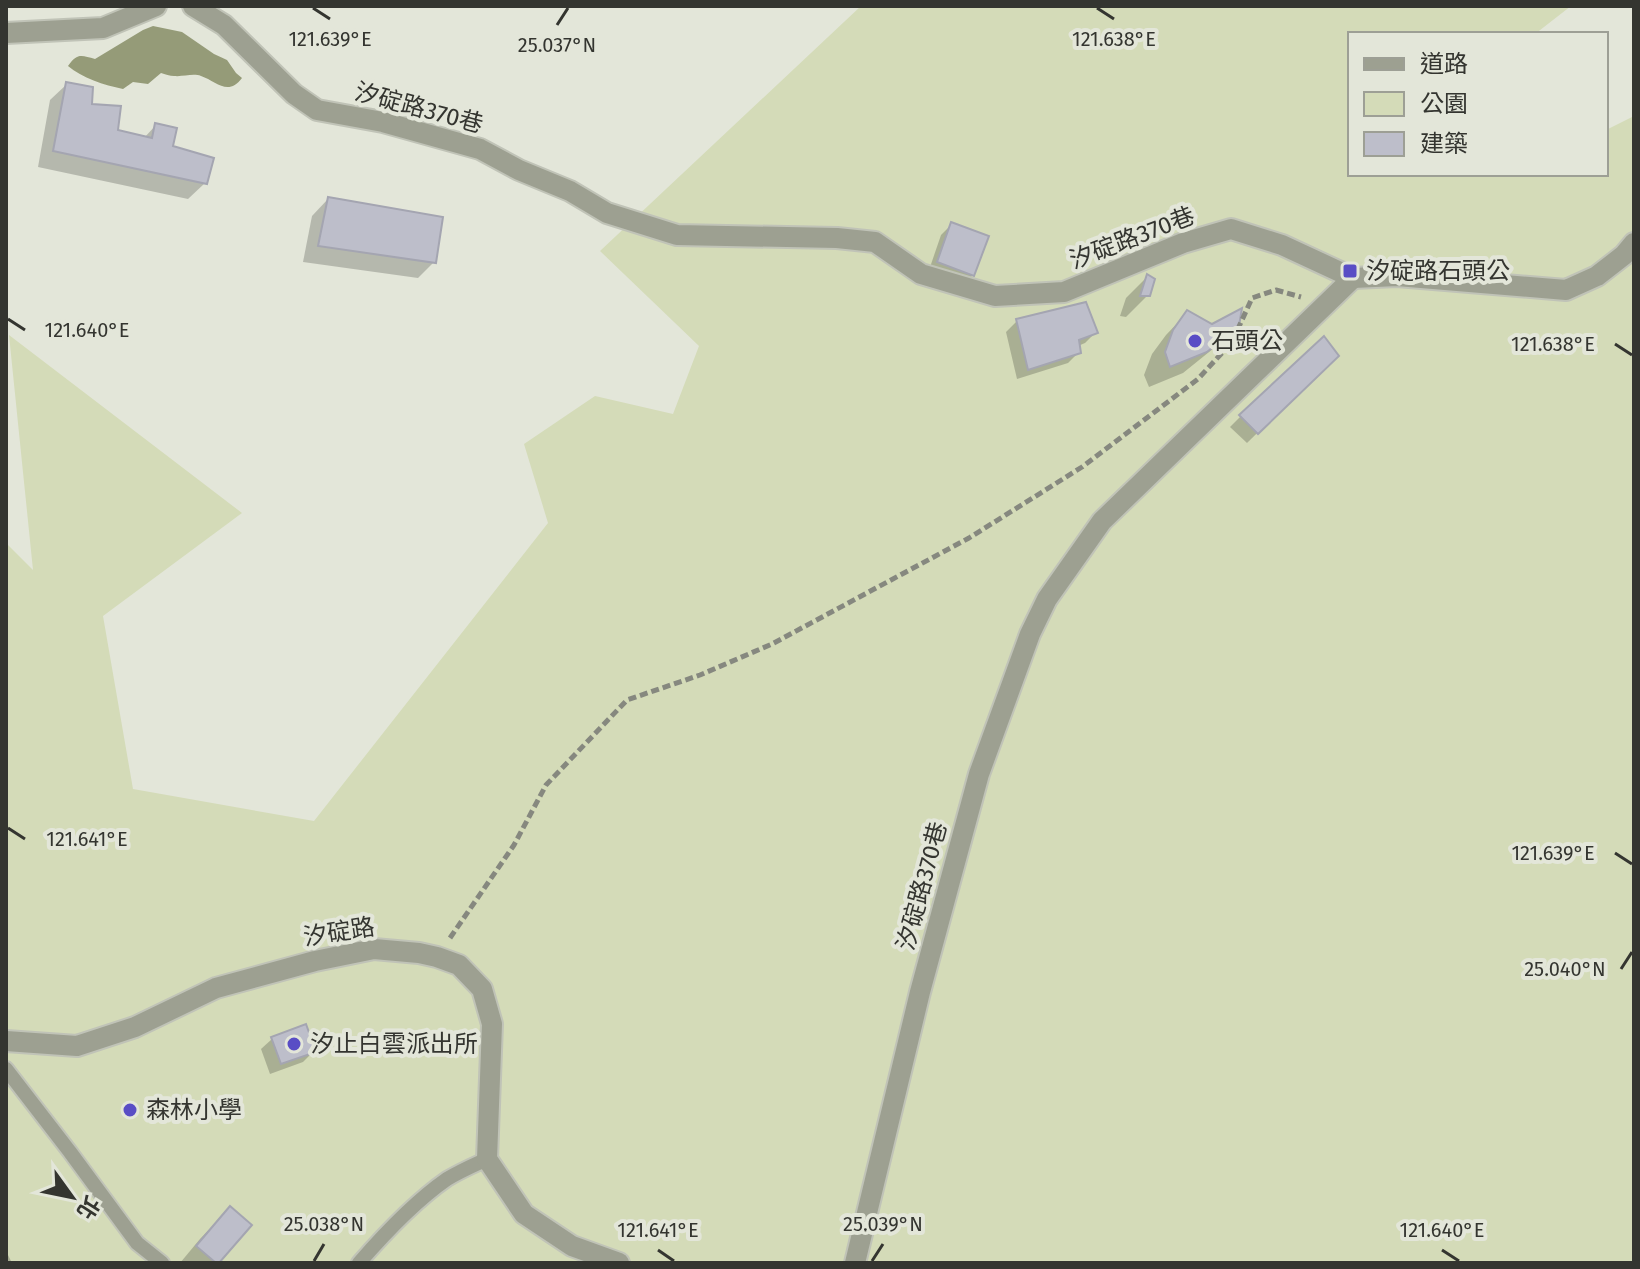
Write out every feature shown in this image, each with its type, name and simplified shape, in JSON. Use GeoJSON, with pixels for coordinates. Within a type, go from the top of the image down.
{"type":"FeatureCollection","features":[{"type":"Feature","properties":{"kind":"street"},"geometry":{"type":"LineString","coordinates":[[6,33],[103,28],[156,6]]}},
{"type":"Feature","properties":{"kind":"street","name":"汐碇路370巷"},"geometry":{"type":"LineString","coordinates":[[193,6],[224,25],[294,94],[317,110],[383,122],[480,149],[519,170],[570,191],[607,213],[677,235],[837,238],[875,242],[921,274],[995,296],[1064,292],[1183,243],[1231,229],[1282,245],[1353,278],[1102,521],[1047,599],[1030,634],[979,774],[920,992],[855,1263]]}},
{"type":"Feature","properties":{"kind":"street"},"geometry":{"type":"LineString","coordinates":[[1353,278],[1397,276],[1566,290],[1597,276],[1634,243]]}},
{"type":"Feature","properties":{"kind":"street","name":"汐碇路"},"geometry":{"type":"LineString","coordinates":[[6,1041],[77,1046],[135,1027],[216,988],[315,961],[374,949],[437,957],[459,965],[482,989],[492,1024],[487,1159]]}},
{"type":"Feature","properties":{"kind":"street"},"geometry":{"type":"LineString","coordinates":[[487,1159],[524,1214],[572,1246],[619,1263]]}},
{"type":"Feature","properties":{"kind":"lane"},"geometry":{"type":"LineString","coordinates":[[6,1069],[137,1243],[162,1263]]}},
{"type":"Feature","properties":{"kind":"lane"},"geometry":{"type":"LineString","coordinates":[[359,1263],[382,1236],[429,1193],[487,1159]]}},
{"type":"Feature","properties":{"kind":"path"},"geometry":{"type":"LineString","coordinates":[[437,957],[514,845],[546,785],[627,700],[700,675],[772,644],[969,538],[1082,467],[1198,379],[1232,342],[1252,298],[1276,290],[1306,298]]}},
{"type":"Feature","properties":{"kind":"green space"},"geometry":{"type":"Polygon","coordinates":[[[861,6],[1571,6],[1538,32],[1348,32],[1348,176],[1608,176],[1608,129],[1634,116],[1634,1263],[6,1263],[6,543],[33,570],[9,335],[242,513],[103,616],[133,789],[314,821],[548,523],[524,444],[595,396],[673,414],[699,346],[600,251],[861,6]]]}},
{"type":"Feature","properties":{"kind":"shaded area"},"geometry":{"type":"Polygon","coordinates":[[[153,26],[182,32],[227,60],[242,78],[237,84],[227,87],[198,75],[172,76],[161,73],[148,84],[133,82],[123,89],[94,80],[68,66],[80,56],[95,59],[153,26]]]}},
{"type":"Feature","properties":{"kind":"building"},"geometry":{"type":"Polygon","coordinates":[[[66,82],[93,87],[92,104],[121,106],[118,130],[152,138],[155,123],[177,128],[173,146],[214,158],[207,184],[53,151],[66,82]]]}},
{"type":"Feature","properties":{"kind":"building"},"geometry":{"type":"Polygon","coordinates":[[[328,197],[443,217],[436,263],[318,246],[328,197]]]}},
{"type":"Feature","properties":{"kind":"building"},"geometry":{"type":"Polygon","coordinates":[[[951,222],[989,236],[974,276],[937,262],[951,222]]]}},
{"type":"Feature","properties":{"kind":"building"},"geometry":{"type":"Polygon","coordinates":[[[1147,274],[1155,279],[1150,296],[1140,296],[1147,274]]]}},
{"type":"Feature","properties":{"kind":"building"},"geometry":{"type":"Polygon","coordinates":[[[1086,302],[1098,333],[1079,340],[1081,353],[1028,370],[1016,319],[1086,302]]]}},
{"type":"Feature","properties":{"kind":"building","name":"石頭公"},"geometry":{"type":"Polygon","coordinates":[[[1242,308],[1239,326],[1207,352],[1170,367],[1165,352],[1173,330],[1187,310],[1212,324],[1242,308]]]}},
{"type":"Feature","properties":{"kind":"building"},"geometry":{"type":"Polygon","coordinates":[[[1324,336],[1339,356],[1258,434],[1239,415],[1324,336]]]}},
{"type":"Feature","properties":{"kind":"building","name":"汐止白雲派出所"},"geometry":{"type":"Polygon","coordinates":[[[306,1024],[316,1052],[281,1064],[271,1037],[306,1024]]]}},
{"type":"Feature","properties":{"kind":"building"},"geometry":{"type":"Polygon","coordinates":[[[230,1206],[252,1225],[216,1263],[196,1246],[230,1206]]]}},
{"type":"Feature","properties":{"kind":"place","name":"汐碇路石頭公"},"geometry":{"type":"Point","coordinates":[1350,271]}},
{"type":"Feature","properties":{"kind":"place","name":"石頭公"},"geometry":{"type":"Point","coordinates":[1195,341]}},
{"type":"Feature","properties":{"kind":"place","name":"汐止白雲派出所"},"geometry":{"type":"Point","coordinates":[294,1044]}},
{"type":"Feature","properties":{"kind":"place","name":"森林小學"},"geometry":{"type":"Point","coordinates":[130,1110]}}]}
